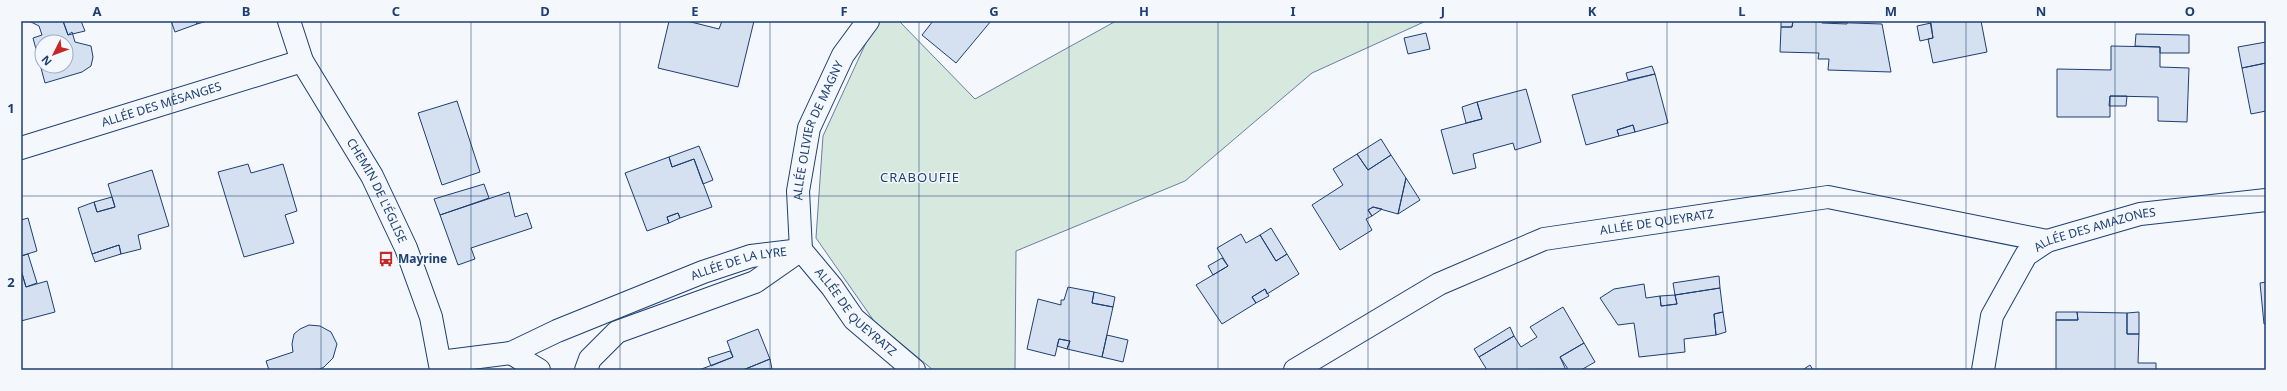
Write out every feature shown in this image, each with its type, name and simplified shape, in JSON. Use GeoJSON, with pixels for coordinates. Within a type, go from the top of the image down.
{"type":"FeatureCollection","features":[{"type":"Feature","properties":{"kind":"street","name":"CHEMIN DE L'ÉGLISE"},"geometry":{"type":"LineString","coordinates":[[289,21],[302,61],[372,176],[406,248],[431,317],[441,366]]}},
{"type":"Feature","properties":{"kind":"street","name":"ALLÉE OLIVIER DE MAGNY"},"geometry":{"type":"LineString","coordinates":[[801,250],[798,190],[809,128],[843,55],[868,21]]}},
{"type":"Feature","properties":{"kind":"street","name":"ALLÉE DES MÉSANGES"},"geometry":{"type":"LineString","coordinates":[[21,148],[302,61]]}},
{"type":"Feature","properties":{"kind":"street","name":"ALLÉE DE QUEYRATZ"},"geometry":{"type":"LineString","coordinates":[[1295,370],[1439,284],[1544,240],[1828,196],[2047,241]]}},
{"type":"Feature","properties":{"kind":"street","name":"ALLÉE DES AMAZONES"},"geometry":{"type":"LineString","coordinates":[[1983,370],[1992,316],[2026,255],[2047,241],[2140,214],[2266,200]]}},
{"type":"Feature","properties":{"kind":"street","name":"ALLÉE DE LA LYRE"},"geometry":{"type":"LineString","coordinates":[[441,366],[510,353],[557,331],[703,272],[751,256],[801,250]]}},
{"type":"Feature","properties":{"kind":"street","name":"ALLÉE DE LA LYRE"},"geometry":{"type":"LineString","coordinates":[[586,370],[590,359],[617,332],[754,282],[801,250]]}},
{"type":"Feature","properties":{"kind":"street","name":"ALLÉE DE QUEYRATZ"},"geometry":{"type":"LineString","coordinates":[[801,250],[832,287],[854,319],[914,370]]}},
{"type":"Feature","properties":{"kind":"street"},"geometry":{"type":"LineString","coordinates":[[510,353],[538,370]]}},
{"type":"Feature","properties":{"kind":"shaded area"},"geometry":{"type":"Polygon","coordinates":[[[876,21],[899,21],[975,99],[1116,21],[1426,21],[1312,73],[1185,181],[1016,251],[1015,370],[933,370],[874,321],[816,238],[823,136],[876,21]]]}},
{"type":"Feature","properties":{"kind":"building"},"geometry":{"type":"Polygon","coordinates":[[[29,21],[63,21],[68,34],[42,34],[39,26],[29,21]]]}},
{"type":"Feature","properties":{"kind":"building"},"geometry":{"type":"Polygon","coordinates":[[[63,21],[81,21],[85,31],[68,34],[63,21]]]}},
{"type":"Feature","properties":{"kind":"building"},"geometry":{"type":"Polygon","coordinates":[[[171,21],[196,21],[197,24],[175,32],[171,21]]]}},
{"type":"Feature","properties":{"kind":"building"},"geometry":{"type":"Polygon","coordinates":[[[196,21],[207,21],[197,24],[196,21]]]}},
{"type":"Feature","properties":{"kind":"building"},"geometry":{"type":"Polygon","coordinates":[[[669,21],[687,21],[719,29],[722,21],[754,21],[738,87],[658,68],[669,21]]]}},
{"type":"Feature","properties":{"kind":"building"},"geometry":{"type":"Polygon","coordinates":[[[933,21],[991,21],[956,63],[922,35],[933,21]]]}},
{"type":"Feature","properties":{"kind":"building"},"geometry":{"type":"Polygon","coordinates":[[[1781,21],[1793,21],[1792,27],[1781,27],[1781,21]]]}},
{"type":"Feature","properties":{"kind":"building"},"geometry":{"type":"Polygon","coordinates":[[[1793,21],[1882,24],[1891,72],[1828,70],[1829,59],[1818,59],[1819,53],[1780,52],[1781,27],[1792,27],[1793,21]]]}},
{"type":"Feature","properties":{"kind":"building"},"geometry":{"type":"Polygon","coordinates":[[[1822,21],[1847,21],[1847,24],[1822,23],[1822,21]]]}},
{"type":"Feature","properties":{"kind":"building"},"geometry":{"type":"Polygon","coordinates":[[[1930,21],[1981,21],[1987,52],[1933,63],[1928,39],[1933,38],[1930,21]]]}},
{"type":"Feature","properties":{"kind":"building"},"geometry":{"type":"Polygon","coordinates":[[[1931,23],[1933,38],[1920,41],[1917,26],[1931,23]]]}},
{"type":"Feature","properties":{"kind":"building"},"geometry":{"type":"Polygon","coordinates":[[[1426,33],[1430,49],[1408,54],[1404,38],[1426,33]]]}},
{"type":"Feature","properties":{"kind":"building"},"geometry":{"type":"Polygon","coordinates":[[[2136,34],[2189,35],[2189,53],[2160,53],[2160,47],[2135,46],[2136,34]]]}},
{"type":"Feature","properties":{"kind":"building"},"geometry":{"type":"Polygon","coordinates":[[[74,39],[75,42],[91,46],[93,57],[91,66],[82,72],[45,83],[43,74],[74,74],[74,39]]]}},
{"type":"Feature","properties":{"kind":"building"},"geometry":{"type":"Polygon","coordinates":[[[2266,42],[2266,63],[2242,68],[2238,47],[2266,42]]]}},
{"type":"Feature","properties":{"kind":"building"},"geometry":{"type":"Polygon","coordinates":[[[2111,46],[2160,47],[2160,67],[2189,68],[2187,122],[2158,121],[2158,97],[2110,96],[2110,117],[2057,117],[2057,69],[2111,70],[2111,46]]]}},
{"type":"Feature","properties":{"kind":"building"},"geometry":{"type":"Polygon","coordinates":[[[2266,63],[2266,111],[2251,114],[2242,68],[2266,63]]]}},
{"type":"Feature","properties":{"kind":"building"},"geometry":{"type":"Polygon","coordinates":[[[1652,66],[1655,74],[1628,80],[1626,73],[1652,66]]]}},
{"type":"Feature","properties":{"kind":"building"},"geometry":{"type":"Polygon","coordinates":[[[1655,74],[1668,123],[1635,132],[1633,125],[1617,130],[1619,136],[1586,145],[1572,95],[1655,74]]]}},
{"type":"Feature","properties":{"kind":"building"},"geometry":{"type":"Polygon","coordinates":[[[1526,89],[1541,142],[1515,150],[1513,143],[1473,154],[1476,168],[1453,174],[1441,130],[1482,119],[1477,102],[1526,89]]]}},
{"type":"Feature","properties":{"kind":"building"},"geometry":{"type":"Polygon","coordinates":[[[2110,96],[2127,96],[2126,106],[2109,106],[2110,96]]]}},
{"type":"Feature","properties":{"kind":"building"},"geometry":{"type":"Polygon","coordinates":[[[457,101],[480,172],[442,185],[418,113],[457,101]]]}},
{"type":"Feature","properties":{"kind":"building"},"geometry":{"type":"Polygon","coordinates":[[[1477,102],[1482,119],[1466,123],[1462,107],[1477,102]]]}},
{"type":"Feature","properties":{"kind":"building"},"geometry":{"type":"Polygon","coordinates":[[[1633,125],[1635,132],[1619,136],[1617,130],[1633,125]]]}},
{"type":"Feature","properties":{"kind":"building"},"geometry":{"type":"Polygon","coordinates":[[[1381,139],[1391,155],[1368,170],[1357,154],[1381,139]]]}},
{"type":"Feature","properties":{"kind":"building"},"geometry":{"type":"Polygon","coordinates":[[[699,146],[713,180],[703,184],[694,159],[672,167],[669,157],[699,146]]]}},
{"type":"Feature","properties":{"kind":"building"},"geometry":{"type":"Polygon","coordinates":[[[1357,154],[1368,170],[1391,155],[1406,178],[1398,214],[1373,207],[1368,210],[1372,216],[1366,219],[1372,230],[1340,250],[1312,205],[1343,185],[1333,169],[1357,154]]]}},
{"type":"Feature","properties":{"kind":"building"},"geometry":{"type":"Polygon","coordinates":[[[669,157],[672,167],[694,159],[712,207],[680,218],[678,213],[667,217],[669,223],[647,231],[625,173],[669,157]]]}},
{"type":"Feature","properties":{"kind":"building"},"geometry":{"type":"Polygon","coordinates":[[[248,164],[251,173],[283,164],[297,211],[285,215],[294,243],[244,257],[218,172],[248,164]]]}},
{"type":"Feature","properties":{"kind":"building"},"geometry":{"type":"Polygon","coordinates":[[[152,170],[169,226],[138,235],[141,249],[121,254],[119,245],[92,254],[78,208],[94,202],[97,212],[115,207],[108,184],[152,170]]]}},
{"type":"Feature","properties":{"kind":"building"},"geometry":{"type":"Polygon","coordinates":[[[1406,178],[1420,200],[1398,214],[1406,178]]]}},
{"type":"Feature","properties":{"kind":"building"},"geometry":{"type":"Polygon","coordinates":[[[484,184],[489,198],[440,215],[434,199],[484,184]]]}},
{"type":"Feature","properties":{"kind":"building"},"geometry":{"type":"Polygon","coordinates":[[[509,192],[515,217],[527,213],[532,228],[471,248],[475,259],[458,265],[440,215],[509,192]]]}},
{"type":"Feature","properties":{"kind":"building"},"geometry":{"type":"Polygon","coordinates":[[[112,197],[115,207],[97,212],[94,202],[112,197]]]}},
{"type":"Feature","properties":{"kind":"building"},"geometry":{"type":"Polygon","coordinates":[[[1373,207],[1382,209],[1372,216],[1368,210],[1373,207]]]}},
{"type":"Feature","properties":{"kind":"building"},"geometry":{"type":"Polygon","coordinates":[[[678,213],[680,218],[669,223],[667,217],[678,213]]]}},
{"type":"Feature","properties":{"kind":"building"},"geometry":{"type":"Polygon","coordinates":[[[28,218],[37,251],[21,256],[21,220],[28,218]]]}},
{"type":"Feature","properties":{"kind":"building"},"geometry":{"type":"Polygon","coordinates":[[[1271,228],[1287,254],[1276,261],[1260,235],[1271,228]]]}},
{"type":"Feature","properties":{"kind":"building"},"geometry":{"type":"Polygon","coordinates":[[[1241,234],[1246,243],[1260,235],[1276,261],[1287,254],[1299,274],[1267,294],[1265,289],[1252,297],[1256,303],[1222,324],[1196,285],[1228,266],[1217,248],[1241,234]]]}},
{"type":"Feature","properties":{"kind":"building"},"geometry":{"type":"Polygon","coordinates":[[[119,245],[121,254],[95,262],[92,254],[119,245]]]}},
{"type":"Feature","properties":{"kind":"building"},"geometry":{"type":"Polygon","coordinates":[[[28,254],[37,283],[26,287],[21,270],[21,256],[28,254]]]}},
{"type":"Feature","properties":{"kind":"building"},"geometry":{"type":"Polygon","coordinates":[[[1222,258],[1228,266],[1213,275],[1208,266],[1222,258]]]}},
{"type":"Feature","properties":{"kind":"building"},"geometry":{"type":"Polygon","coordinates":[[[21,270],[26,287],[47,281],[55,312],[21,321],[21,270]]]}},
{"type":"Feature","properties":{"kind":"building"},"geometry":{"type":"Polygon","coordinates":[[[1719,276],[1720,288],[1675,295],[1673,283],[1719,276]]]}},
{"type":"Feature","properties":{"kind":"building"},"geometry":{"type":"Polygon","coordinates":[[[2266,282],[2266,324],[2264,324],[2260,283],[2266,282]]]}},
{"type":"Feature","properties":{"kind":"building"},"geometry":{"type":"Polygon","coordinates":[[[1644,284],[1646,298],[1660,296],[1661,306],[1677,304],[1675,295],[1720,288],[1723,312],[1714,314],[1716,335],[1684,339],[1685,352],[1639,357],[1634,323],[1618,325],[1600,298],[1614,289],[1644,284]]]}},
{"type":"Feature","properties":{"kind":"building"},"geometry":{"type":"Polygon","coordinates":[[[1068,287],[1094,292],[1092,303],[1113,307],[1102,357],[1067,349],[1070,341],[1059,339],[1055,356],[1027,349],[1038,299],[1061,305],[1061,300],[1064,300],[1068,287]]]}},
{"type":"Feature","properties":{"kind":"building"},"geometry":{"type":"Polygon","coordinates":[[[1265,289],[1269,296],[1256,303],[1252,297],[1265,289]]]}},
{"type":"Feature","properties":{"kind":"building"},"geometry":{"type":"Polygon","coordinates":[[[1094,292],[1115,297],[1113,307],[1092,303],[1094,292]]]}},
{"type":"Feature","properties":{"kind":"building"},"geometry":{"type":"Polygon","coordinates":[[[1675,295],[1677,304],[1661,306],[1660,296],[1675,295]]]}},
{"type":"Feature","properties":{"kind":"building"},"geometry":{"type":"Polygon","coordinates":[[[1563,307],[1584,343],[1560,357],[1568,369],[1487,370],[1479,357],[1514,336],[1521,347],[1537,337],[1530,327],[1563,307]]]}},
{"type":"Feature","properties":{"kind":"building"},"geometry":{"type":"Polygon","coordinates":[[[1723,312],[1726,332],[1716,335],[1714,314],[1723,312]]]}},
{"type":"Feature","properties":{"kind":"building"},"geometry":{"type":"Polygon","coordinates":[[[2056,312],[2077,312],[2078,320],[2056,320],[2056,312]]]}},
{"type":"Feature","properties":{"kind":"building"},"geometry":{"type":"Polygon","coordinates":[[[2077,312],[2127,313],[2127,334],[2139,334],[2138,363],[2156,363],[2156,370],[2056,370],[2056,320],[2078,320],[2077,312]]]}},
{"type":"Feature","properties":{"kind":"building"},"geometry":{"type":"Polygon","coordinates":[[[2139,312],[2139,334],[2127,334],[2127,313],[2139,312]]]}},
{"type":"Feature","properties":{"kind":"building"},"geometry":{"type":"Polygon","coordinates":[[[309,325],[320,326],[331,332],[337,344],[333,358],[324,367],[318,370],[269,370],[266,361],[293,352],[292,344],[294,334],[300,329],[309,325]]]}},
{"type":"Feature","properties":{"kind":"building"},"geometry":{"type":"Polygon","coordinates":[[[1510,327],[1514,336],[1479,357],[1474,349],[1510,327]]]}},
{"type":"Feature","properties":{"kind":"building"},"geometry":{"type":"Polygon","coordinates":[[[758,329],[770,359],[743,370],[699,370],[733,357],[727,341],[758,329]]]}},
{"type":"Feature","properties":{"kind":"building"},"geometry":{"type":"Polygon","coordinates":[[[1107,335],[1128,340],[1123,362],[1102,357],[1107,335]]]}},
{"type":"Feature","properties":{"kind":"building"},"geometry":{"type":"Polygon","coordinates":[[[1059,339],[1070,341],[1067,349],[1057,346],[1059,339]]]}},
{"type":"Feature","properties":{"kind":"building"},"geometry":{"type":"Polygon","coordinates":[[[1584,343],[1595,362],[1581,370],[1566,370],[1560,357],[1584,343]]]}},
{"type":"Feature","properties":{"kind":"building"},"geometry":{"type":"Polygon","coordinates":[[[730,351],[733,357],[711,366],[708,358],[730,351]]]}},
{"type":"Feature","properties":{"kind":"building"},"geometry":{"type":"Polygon","coordinates":[[[770,359],[772,369],[743,370],[770,359]]]}},
{"type":"Feature","properties":{"kind":"building"},"geometry":{"type":"Polygon","coordinates":[[[1810,365],[1813,370],[1804,369],[1810,365]]]}},
{"type":"Feature","properties":{"kind":"place","name":"Mayrine"},"geometry":{"type":"Point","coordinates":[386,259]}},
{"type":"Feature","properties":{"kind":"district","name":"CRABOUFIE"},"geometry":{"type":"Point","coordinates":[920,177]}}]}
